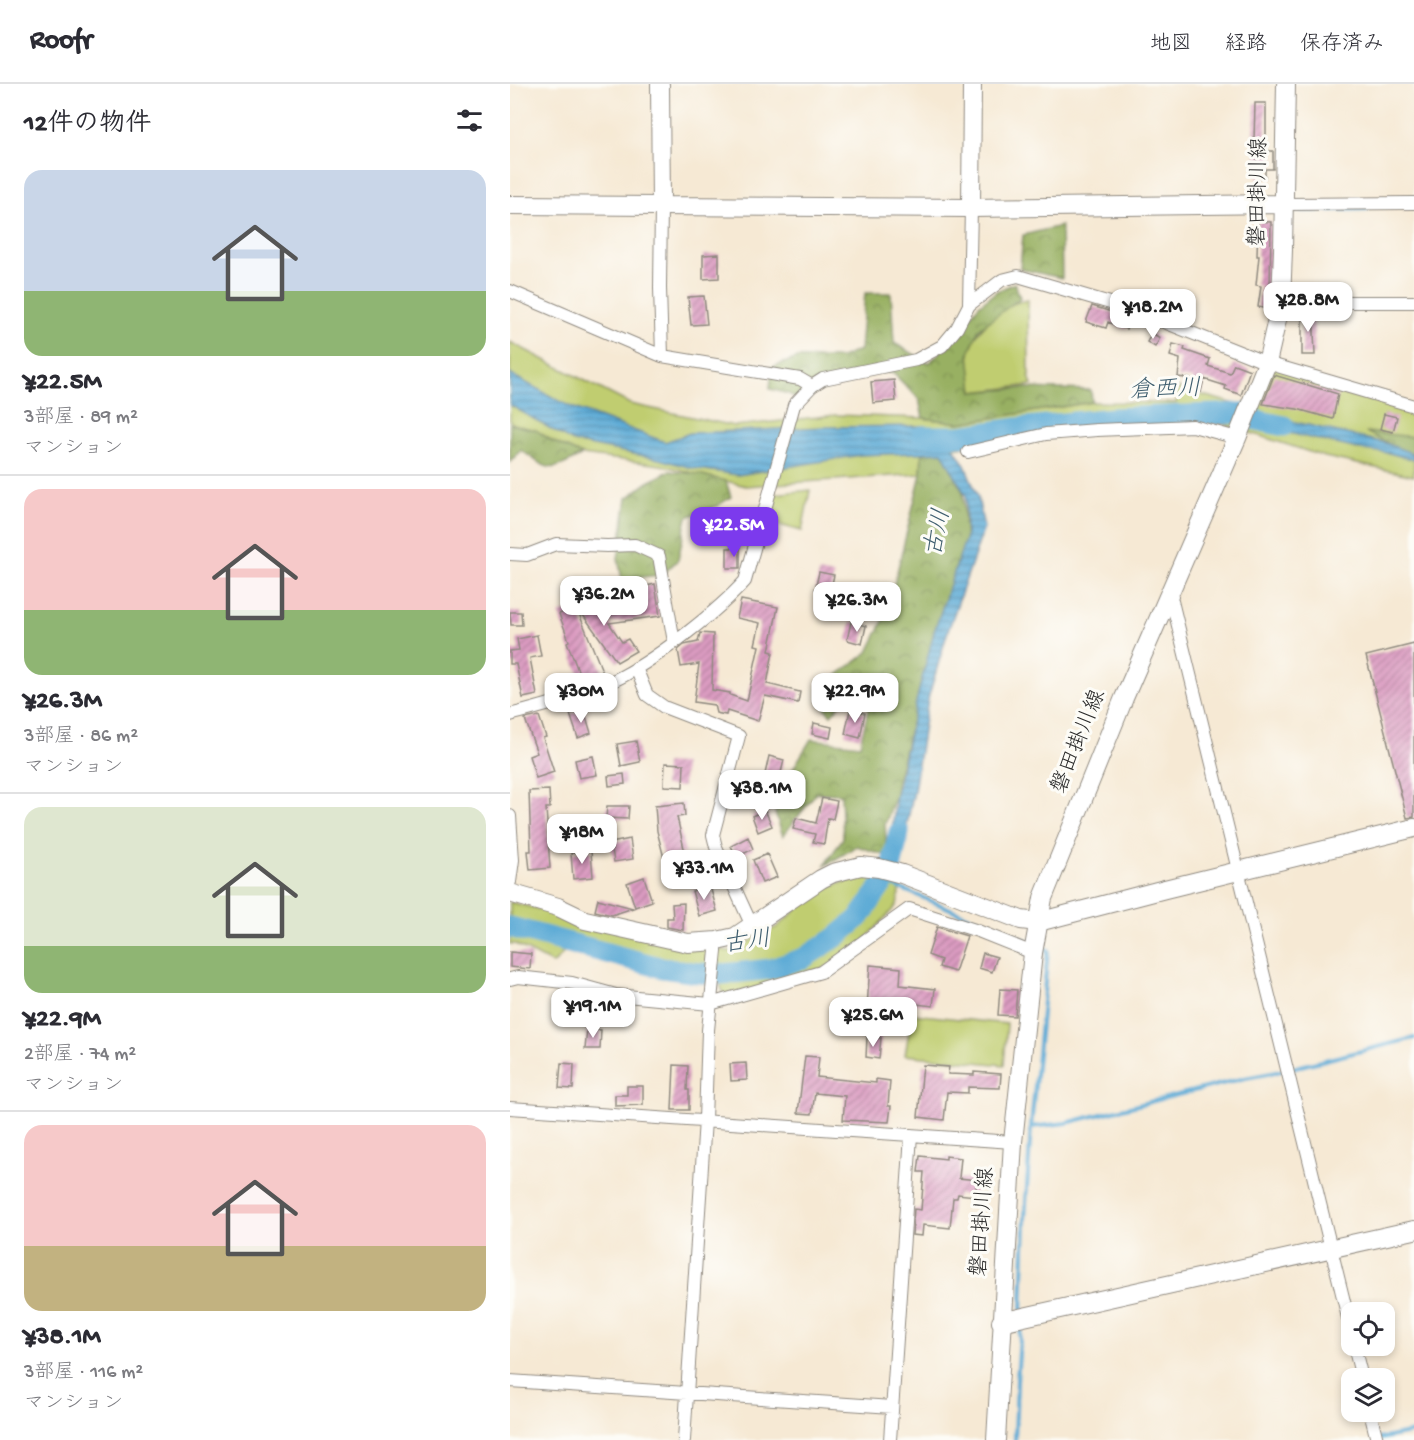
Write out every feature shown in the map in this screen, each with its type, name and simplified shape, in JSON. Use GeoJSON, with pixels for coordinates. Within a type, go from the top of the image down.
{"type":"FeatureCollection","features":[{"type":"Feature","properties":{"kind":"street"},"geometry":{"type":"LineString","coordinates":[[660,84],[662,356]]}},
{"type":"Feature","properties":{"kind":"street"},"geometry":{"type":"LineString","coordinates":[[969,305],[972,84]]}},
{"type":"Feature","properties":{"kind":"street","name":"磐田掛川線"},"geometry":{"type":"LineString","coordinates":[[996,1440],[1013,1142],[1033,952],[1043,898],[1078,808],[1267,363],[1281,302],[1286,84]]}},
{"type":"Feature","properties":{"kind":"street"},"geometry":{"type":"LineString","coordinates":[[510,205],[971,208],[1414,203]]}},
{"type":"Feature","properties":{"kind":"street"},"geometry":{"type":"LineString","coordinates":[[510,715],[576,695],[622,677],[674,642],[732,596],[745,581],[794,405],[812,386],[823,379],[916,360],[942,346],[957,328],[969,305],[1002,280],[1018,276],[1134,310],[1267,363],[1414,406]]}},
{"type":"Feature","properties":{"kind":"street"},"geometry":{"type":"LineString","coordinates":[[510,291],[662,356],[800,380],[812,386]]}},
{"type":"Feature","properties":{"kind":"street"},"geometry":{"type":"LineString","coordinates":[[1281,302],[1414,302]]}},
{"type":"Feature","properties":{"kind":"street"},"geometry":{"type":"LineString","coordinates":[[968,452],[1046,434],[1097,430],[1193,426],[1237,438]]}},
{"type":"Feature","properties":{"kind":"street"},"geometry":{"type":"LineString","coordinates":[[510,554],[527,555],[556,544],[635,545],[659,556],[674,642]]}},
{"type":"Feature","properties":{"kind":"street"},"geometry":{"type":"LineString","coordinates":[[1170,592],[1344,1302]]}},
{"type":"Feature","properties":{"kind":"street"},"geometry":{"type":"LineString","coordinates":[[636,668],[647,695],[664,707],[739,736],[713,835],[716,847],[752,926]]}},
{"type":"Feature","properties":{"kind":"street"},"geometry":{"type":"LineString","coordinates":[[510,816],[513,860],[510,882]]}},
{"type":"Feature","properties":{"kind":"street"},"geometry":{"type":"LineString","coordinates":[[510,892],[558,907],[585,920],[628,931],[688,943],[717,944],[735,937],[821,879],[833,873],[861,866],[902,874],[1021,921],[1038,922],[1414,828]]}},
{"type":"Feature","properties":{"kind":"street"},"geometry":{"type":"LineString","coordinates":[[510,979],[518,977],[572,982],[616,995],[710,1004],[822,972],[909,909],[978,931],[1033,952]]}},
{"type":"Feature","properties":{"kind":"street"},"geometry":{"type":"LineString","coordinates":[[684,1440],[705,1120],[710,1004],[717,944]]}},
{"type":"Feature","properties":{"kind":"street"},"geometry":{"type":"LineString","coordinates":[[510,1108],[1013,1142]]}},
{"type":"Feature","properties":{"kind":"street"},"geometry":{"type":"LineString","coordinates":[[890,1440],[911,1135]]}},
{"type":"Feature","properties":{"kind":"street"},"geometry":{"type":"LineString","coordinates":[[1001,1323],[1414,1230]]}},
{"type":"Feature","properties":{"kind":"street"},"geometry":{"type":"LineString","coordinates":[[510,1382],[892,1407]]}},
{"type":"Feature","properties":{"kind":"street"},"geometry":{"type":"LineString","coordinates":[[1372,1422],[1377,1440]]}},
{"type":"Feature","properties":{"kind":"green space"},"geometry":{"type":"Polygon","coordinates":[[[1061,226],[1062,278],[1020,269],[1023,235],[1061,226]]]}},
{"type":"Feature","properties":{"kind":"green space"},"geometry":{"type":"Polygon","coordinates":[[[1015,283],[1020,298],[979,329],[969,353],[973,392],[1024,388],[1091,390],[1092,402],[959,423],[923,418],[919,399],[893,373],[866,370],[818,382],[795,398],[770,389],[772,367],[798,358],[841,358],[860,350],[865,293],[891,293],[894,343],[929,363],[949,343],[979,305],[997,291],[1015,283]]]}},
{"type":"Feature","properties":{"kind":"green space"},"geometry":{"type":"Polygon","coordinates":[[[1028,300],[1029,376],[1032,385],[973,392],[969,355],[976,336],[1000,312],[1028,300]]]}},
{"type":"Feature","properties":{"kind":"green space"},"geometry":{"type":"Polygon","coordinates":[[[510,342],[630,404],[735,426],[836,415],[923,418],[959,423],[1092,402],[1176,403],[1178,388],[1249,408],[1267,363],[1414,411],[1414,476],[1325,457],[1226,425],[1179,423],[995,441],[922,453],[921,474],[746,486],[661,465],[582,455],[510,422],[510,342]]]}},
{"type":"Feature","properties":{"kind":"green space"},"geometry":{"type":"Polygon","coordinates":[[[510,424],[536,430],[554,442],[582,455],[550,468],[521,450],[510,462],[510,424]]]}},
{"type":"Feature","properties":{"kind":"green space"},"geometry":{"type":"Polygon","coordinates":[[[1366,432],[1414,437],[1414,457],[1366,432]]]}},
{"type":"Feature","properties":{"kind":"green space"},"geometry":{"type":"Polygon","coordinates":[[[942,452],[963,492],[966,545],[921,683],[896,786],[896,795],[885,824],[887,856],[857,846],[824,866],[843,838],[841,794],[816,793],[783,836],[775,813],[791,772],[811,739],[860,745],[871,698],[849,695],[831,715],[819,701],[826,684],[868,652],[887,613],[921,474],[922,453],[942,452]]]}},
{"type":"Feature","properties":{"kind":"green space"},"geometry":{"type":"Polygon","coordinates":[[[669,471],[699,474],[726,481],[731,497],[717,506],[687,517],[678,560],[661,575],[622,579],[618,559],[627,498],[647,483],[669,471]]]}},
{"type":"Feature","properties":{"kind":"green space"},"geometry":{"type":"Polygon","coordinates":[[[810,490],[802,531],[768,522],[774,494],[810,490]]]}},
{"type":"Feature","properties":{"kind":"green space"},"geometry":{"type":"Polygon","coordinates":[[[879,877],[901,883],[897,905],[861,944],[825,968],[724,997],[719,980],[699,978],[566,950],[553,964],[515,944],[510,944],[510,902],[684,945],[731,951],[777,927],[819,890],[857,878],[879,877]]]}},
{"type":"Feature","properties":{"kind":"green space"},"geometry":{"type":"Polygon","coordinates":[[[912,1014],[1007,1024],[1004,1065],[905,1055],[912,1014]]]}},
{"type":"Feature","properties":{"kind":"water"},"geometry":{"type":"Polygon","coordinates":[[[510,374],[569,406],[665,442],[690,433],[825,427],[923,426],[951,431],[951,443],[965,465],[978,497],[984,528],[947,634],[928,699],[914,791],[899,862],[889,858],[896,795],[934,632],[966,537],[966,496],[942,452],[861,455],[738,475],[692,468],[573,442],[510,405],[510,374]]]}},
{"type":"Feature","properties":{"kind":"water"},"geometry":{"type":"Polygon","coordinates":[[[1257,413],[1385,443],[1414,454],[1414,460],[1254,425],[1257,413]]]}},
{"type":"Feature","properties":{"kind":"building"},"geometry":{"type":"Polygon","coordinates":[[[1255,103],[1266,103],[1266,151],[1273,151],[1273,169],[1265,169],[1265,178],[1257,178],[1256,141],[1254,141],[1255,103]]]}},
{"type":"Feature","properties":{"kind":"building"},"geometry":{"type":"Polygon","coordinates":[[[1258,221],[1271,222],[1268,309],[1258,307],[1261,286],[1256,285],[1259,256],[1257,256],[1258,221]]]}},
{"type":"Feature","properties":{"kind":"building"},"geometry":{"type":"Polygon","coordinates":[[[719,254],[719,278],[703,279],[703,255],[719,254]]]}},
{"type":"Feature","properties":{"kind":"building"},"geometry":{"type":"Polygon","coordinates":[[[704,296],[707,324],[691,325],[688,297],[704,296]]]}},
{"type":"Feature","properties":{"kind":"building"},"geometry":{"type":"Polygon","coordinates":[[[1092,306],[1131,318],[1126,329],[1108,322],[1106,328],[1086,322],[1092,306]]]}},
{"type":"Feature","properties":{"kind":"building"},"geometry":{"type":"Polygon","coordinates":[[[1302,310],[1313,310],[1315,355],[1302,355],[1302,310]]]}},
{"type":"Feature","properties":{"kind":"building"},"geometry":{"type":"Polygon","coordinates":[[[1152,333],[1160,338],[1155,347],[1147,342],[1152,333]]]}},
{"type":"Feature","properties":{"kind":"building"},"geometry":{"type":"Polygon","coordinates":[[[1173,344],[1210,359],[1208,366],[1230,373],[1234,364],[1250,370],[1241,395],[1225,389],[1226,386],[1204,379],[1201,392],[1191,389],[1193,379],[1178,377],[1180,359],[1170,356],[1173,344]]]}},
{"type":"Feature","properties":{"kind":"building"},"geometry":{"type":"Polygon","coordinates":[[[1274,375],[1338,394],[1333,419],[1297,409],[1263,404],[1274,375]]]}},
{"type":"Feature","properties":{"kind":"building"},"geometry":{"type":"Polygon","coordinates":[[[894,380],[896,401],[873,403],[871,382],[894,380]]]}},
{"type":"Feature","properties":{"kind":"building"},"geometry":{"type":"Polygon","coordinates":[[[1384,414],[1397,417],[1393,432],[1380,429],[1384,414]]]}},
{"type":"Feature","properties":{"kind":"building"},"geometry":{"type":"Polygon","coordinates":[[[727,548],[740,548],[740,568],[727,568],[727,548]]]}},
{"type":"Feature","properties":{"kind":"building"},"geometry":{"type":"Polygon","coordinates":[[[819,572],[834,575],[830,593],[815,590],[819,572]]]}},
{"type":"Feature","properties":{"kind":"building"},"geometry":{"type":"Polygon","coordinates":[[[655,584],[660,616],[609,623],[622,642],[628,639],[636,651],[617,662],[583,615],[580,616],[603,673],[572,686],[569,677],[579,673],[559,614],[580,606],[579,595],[611,590],[625,595],[626,603],[645,598],[642,587],[655,584]]]}},
{"type":"Feature","properties":{"kind":"building"},"geometry":{"type":"Polygon","coordinates":[[[741,600],[778,607],[769,651],[773,652],[767,684],[800,692],[798,703],[765,696],[758,721],[727,711],[726,715],[716,713],[714,705],[694,702],[699,664],[681,667],[678,650],[684,645],[698,642],[700,633],[713,634],[712,690],[730,693],[730,695],[747,701],[759,646],[755,645],[760,623],[737,618],[741,600]]]}},
{"type":"Feature","properties":{"kind":"building"},"geometry":{"type":"Polygon","coordinates":[[[510,612],[521,612],[522,625],[511,625],[510,612]]]}},
{"type":"Feature","properties":{"kind":"building"},"geometry":{"type":"Polygon","coordinates":[[[851,622],[866,626],[862,644],[847,640],[851,622]]]}},
{"type":"Feature","properties":{"kind":"building"},"geometry":{"type":"Polygon","coordinates":[[[537,635],[541,656],[530,658],[537,695],[523,698],[516,664],[510,664],[510,651],[519,650],[517,639],[537,635]]]}},
{"type":"Feature","properties":{"kind":"building"},"geometry":{"type":"Polygon","coordinates":[[[1414,644],[1414,817],[1407,818],[1366,656],[1414,644]]]}},
{"type":"Feature","properties":{"kind":"building"},"geometry":{"type":"Polygon","coordinates":[[[584,710],[591,733],[578,738],[570,714],[584,710]]]}},
{"type":"Feature","properties":{"kind":"building"},"geometry":{"type":"Polygon","coordinates":[[[850,710],[865,713],[860,738],[845,734],[850,710]]]}},
{"type":"Feature","properties":{"kind":"building"},"geometry":{"type":"Polygon","coordinates":[[[539,716],[546,737],[543,738],[554,772],[536,778],[529,756],[537,753],[525,719],[539,716]]]}},
{"type":"Feature","properties":{"kind":"building"},"geometry":{"type":"Polygon","coordinates":[[[814,723],[832,727],[830,738],[812,734],[814,723]]]}},
{"type":"Feature","properties":{"kind":"building"},"geometry":{"type":"Polygon","coordinates":[[[636,741],[640,762],[621,766],[617,744],[636,741]]]}},
{"type":"Feature","properties":{"kind":"building"},"geometry":{"type":"Polygon","coordinates":[[[593,756],[597,775],[579,778],[575,760],[593,756]]]}},
{"type":"Feature","properties":{"kind":"building"},"geometry":{"type":"Polygon","coordinates":[[[769,756],[784,760],[780,777],[765,774],[769,756]]]}},
{"type":"Feature","properties":{"kind":"building"},"geometry":{"type":"Polygon","coordinates":[[[665,763],[684,764],[683,787],[664,786],[665,763]]]}},
{"type":"Feature","properties":{"kind":"building"},"geometry":{"type":"Polygon","coordinates":[[[624,774],[625,784],[609,786],[608,776],[624,774]]]}},
{"type":"Feature","properties":{"kind":"building"},"geometry":{"type":"Polygon","coordinates":[[[549,790],[550,808],[546,808],[550,868],[530,870],[529,791],[549,790]]]}},
{"type":"Feature","properties":{"kind":"building"},"geometry":{"type":"Polygon","coordinates":[[[822,798],[837,801],[833,819],[828,818],[824,844],[813,842],[815,834],[793,829],[796,818],[816,823],[822,798]]]}},
{"type":"Feature","properties":{"kind":"building"},"geometry":{"type":"Polygon","coordinates":[[[684,803],[685,816],[677,817],[685,853],[664,858],[657,831],[655,806],[684,803]]]}},
{"type":"Feature","properties":{"kind":"building"},"geometry":{"type":"Polygon","coordinates":[[[607,806],[629,806],[628,819],[606,818],[607,806]]]}},
{"type":"Feature","properties":{"kind":"building"},"geometry":{"type":"Polygon","coordinates":[[[765,810],[772,826],[758,832],[752,816],[765,810]]]}},
{"type":"Feature","properties":{"kind":"building"},"geometry":{"type":"Polygon","coordinates":[[[748,837],[753,849],[737,857],[731,846],[748,837]]]}},
{"type":"Feature","properties":{"kind":"building"},"geometry":{"type":"Polygon","coordinates":[[[630,839],[633,859],[614,862],[611,843],[630,839]]]}},
{"type":"Feature","properties":{"kind":"building"},"geometry":{"type":"Polygon","coordinates":[[[591,851],[593,877],[573,879],[571,853],[591,851]]]}},
{"type":"Feature","properties":{"kind":"building"},"geometry":{"type":"Polygon","coordinates":[[[767,854],[777,877],[762,883],[753,860],[767,854]]]}},
{"type":"Feature","properties":{"kind":"building"},"geometry":{"type":"Polygon","coordinates":[[[644,877],[652,901],[635,907],[627,883],[644,877]]]}},
{"type":"Feature","properties":{"kind":"building"},"geometry":{"type":"Polygon","coordinates":[[[710,886],[717,911],[699,916],[692,891],[710,886]]]}},
{"type":"Feature","properties":{"kind":"building"},"geometry":{"type":"Polygon","coordinates":[[[598,899],[633,908],[612,915],[595,911],[598,899]]]}},
{"type":"Feature","properties":{"kind":"building"},"geometry":{"type":"Polygon","coordinates":[[[684,903],[683,930],[667,927],[667,918],[673,918],[672,904],[684,903]]]}},
{"type":"Feature","properties":{"kind":"building"},"geometry":{"type":"Polygon","coordinates":[[[937,927],[967,936],[955,972],[939,967],[941,960],[928,955],[937,927]]]}},
{"type":"Feature","properties":{"kind":"building"},"geometry":{"type":"Polygon","coordinates":[[[510,952],[531,954],[530,969],[510,967],[510,952]]]}},
{"type":"Feature","properties":{"kind":"building"},"geometry":{"type":"Polygon","coordinates":[[[983,953],[997,957],[992,972],[979,968],[983,953]]]}},
{"type":"Feature","properties":{"kind":"building"},"geometry":{"type":"Polygon","coordinates":[[[870,965],[901,968],[900,985],[935,989],[933,1006],[899,1002],[898,1009],[867,1007],[870,965]]]}},
{"type":"Feature","properties":{"kind":"building"},"geometry":{"type":"Polygon","coordinates":[[[1000,989],[1017,990],[1015,1016],[998,1015],[1000,989]]]}},
{"type":"Feature","properties":{"kind":"building"},"geometry":{"type":"Polygon","coordinates":[[[594,999],[605,1001],[604,1017],[593,1017],[594,999]]]}},
{"type":"Feature","properties":{"kind":"building"},"geometry":{"type":"Polygon","coordinates":[[[587,1029],[601,1030],[600,1049],[585,1049],[587,1029]]]}},
{"type":"Feature","properties":{"kind":"building"},"geometry":{"type":"Polygon","coordinates":[[[867,1037],[881,1038],[879,1059],[866,1057],[867,1037]]]}},
{"type":"Feature","properties":{"kind":"building"},"geometry":{"type":"Polygon","coordinates":[[[805,1056],[819,1057],[817,1077],[876,1083],[876,1079],[890,1081],[889,1122],[843,1120],[845,1096],[815,1093],[812,1114],[798,1113],[805,1056]]]}},
{"type":"Feature","properties":{"kind":"building"},"geometry":{"type":"Polygon","coordinates":[[[561,1063],[574,1064],[573,1089],[559,1088],[561,1063]]]}},
{"type":"Feature","properties":{"kind":"building"},"geometry":{"type":"Polygon","coordinates":[[[746,1063],[747,1080],[731,1081],[730,1064],[746,1063]]]}},
{"type":"Feature","properties":{"kind":"building"},"geometry":{"type":"Polygon","coordinates":[[[674,1065],[688,1066],[689,1110],[672,1110],[674,1065]]]}},
{"type":"Feature","properties":{"kind":"building"},"geometry":{"type":"Polygon","coordinates":[[[923,1065],[949,1067],[948,1074],[974,1075],[974,1072],[1001,1074],[1000,1088],[968,1087],[968,1093],[947,1092],[944,1120],[918,1117],[923,1065]]]}},
{"type":"Feature","properties":{"kind":"building"},"geometry":{"type":"Polygon","coordinates":[[[627,1086],[643,1086],[643,1105],[615,1106],[615,1095],[627,1095],[627,1086]]]}},
{"type":"Feature","properties":{"kind":"building"},"geometry":{"type":"Polygon","coordinates":[[[920,1156],[961,1158],[959,1178],[977,1180],[975,1196],[958,1194],[957,1198],[953,1198],[950,1228],[923,1225],[922,1236],[912,1235],[914,1209],[921,1210],[924,1172],[918,1172],[920,1156]]]}},
{"type":"Feature","properties":{"kind":"waterway"},"geometry":{"type":"LineString","coordinates":[[1288,211],[1367,209]]}},
{"type":"Feature","properties":{"kind":"waterway","name":"倉西川"},"geometry":{"type":"LineString","coordinates":[[922,436],[961,436],[1113,418],[1242,413],[1256,420],[1284,426]]}},
{"type":"Feature","properties":{"kind":"waterway","name":"古川"},"geometry":{"type":"LineString","coordinates":[[510,927],[663,968],[723,974],[771,969],[804,958],[835,938],[860,917],[890,873],[899,832]]}},
{"type":"Feature","properties":{"kind":"waterway"},"geometry":{"type":"LineString","coordinates":[[885,882],[1030,942]]}},
{"type":"Feature","properties":{"kind":"waterway"},"geometry":{"type":"LineString","coordinates":[[1022,1310],[1031,1127],[1048,950],[1040,946]]}},
{"type":"Feature","properties":{"kind":"waterway"},"geometry":{"type":"LineString","coordinates":[[1031,1127],[1066,1123],[1414,1038]]}},
{"type":"Feature","properties":{"kind":"waterway"},"geometry":{"type":"LineString","coordinates":[[1015,1440],[1021,1324]]}},
{"type":"Feature","properties":{"kind":"waterway"},"geometry":{"type":"LineString","coordinates":[[1379,1439],[1414,1432]]}}]}
